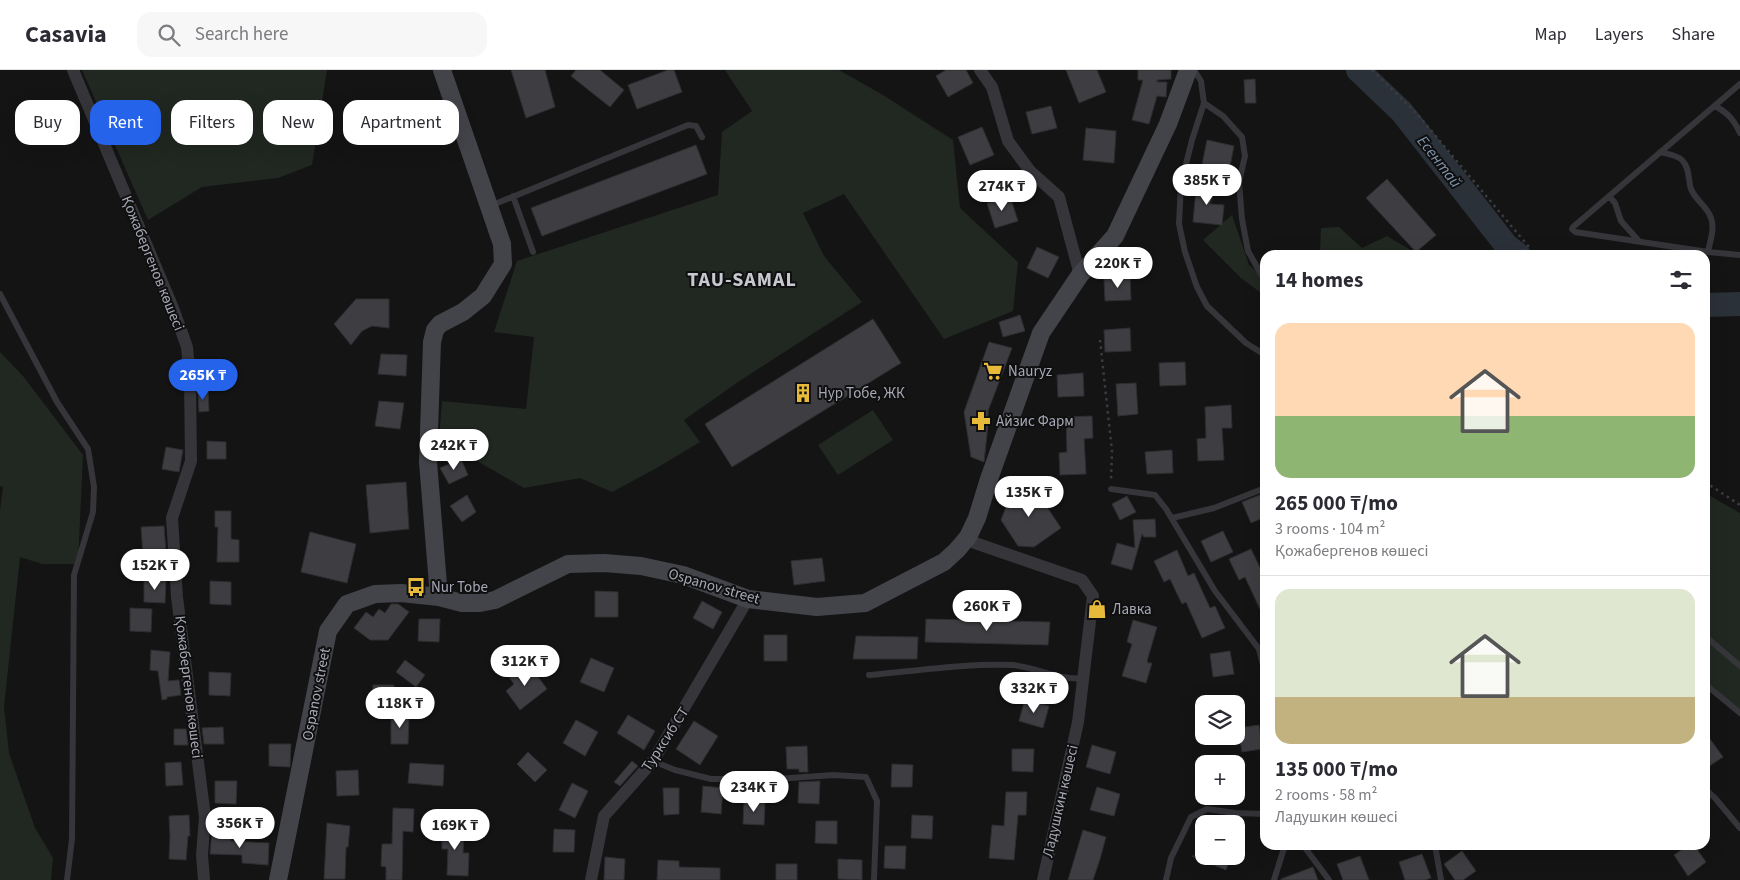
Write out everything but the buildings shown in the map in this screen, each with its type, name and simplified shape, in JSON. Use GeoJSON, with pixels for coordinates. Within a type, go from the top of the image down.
{"type":"FeatureCollection","features":[{"type":"Feature","properties":{"kind":"street","name":"Қожабергенов көшесі"},"geometry":{"type":"LineString","coordinates":[[73,70],[169,298],[187,347],[190,379],[191,460],[172,518],[177,597],[205,817],[202,855],[204,880]]}},
{"type":"Feature","properties":{"kind":"street"},"geometry":{"type":"LineString","coordinates":[[439,597],[428,462],[432,342],[435,330],[440,324],[475,304],[483,296],[503,264],[502,244],[442,70]]}},
{"type":"Feature","properties":{"kind":"street"},"geometry":{"type":"LineString","coordinates":[[980,70],[992,87],[1008,141],[1030,171],[1059,197],[1080,276]]}},
{"type":"Feature","properties":{"kind":"street","name":"Ospanov street"},"geometry":{"type":"LineString","coordinates":[[278,880],[328,631],[347,604],[375,594],[401,593],[439,597],[462,603],[480,603],[495,600],[568,564],[604,563],[641,566],[683,575],[748,599],[817,607],[865,603],[944,562],[968,537],[977,518],[1041,333],[1080,276],[1115,236],[1168,124],[1188,70]]}},
{"type":"Feature","properties":{"kind":"street","name":"Ладушкин көшесі"},"geometry":{"type":"LineString","coordinates":[[968,537],[975,543],[1082,580],[1093,596],[1078,722],[1043,880]]}},
{"type":"Feature","properties":{"kind":"street","name":"Турксиб СТ"},"geometry":{"type":"LineString","coordinates":[[591,880],[604,816],[654,761],[748,599]]}},
{"type":"Feature","properties":{"kind":"lane"},"geometry":{"type":"LineString","coordinates":[[1194,70],[1201,81],[1204,103],[1181,184],[1179,224],[1185,252],[1197,287],[1206,306],[1246,342],[1260,352]]}},
{"type":"Feature","properties":{"kind":"lane"},"geometry":{"type":"LineString","coordinates":[[1696,250],[1575,232],[1572,229],[1573,226],[1740,84]]}},
{"type":"Feature","properties":{"kind":"lane"},"geometry":{"type":"LineString","coordinates":[[1204,103],[1223,116],[1242,137],[1245,156],[1239,182],[1242,219],[1248,251],[1260,272]]}},
{"type":"Feature","properties":{"kind":"lane"},"geometry":{"type":"LineString","coordinates":[[1715,106],[1734,120],[1740,133]]}},
{"type":"Feature","properties":{"kind":"lane"},"geometry":{"type":"LineString","coordinates":[[489,206],[688,125],[696,126],[702,137]]}},
{"type":"Feature","properties":{"kind":"lane"},"geometry":{"type":"LineString","coordinates":[[1660,152],[1681,159],[1687,167],[1692,191],[1711,218],[1713,231],[1708,250]]}},
{"type":"Feature","properties":{"kind":"lane"},"geometry":{"type":"LineString","coordinates":[[513,196],[533,252]]}},
{"type":"Feature","properties":{"kind":"lane"},"geometry":{"type":"LineString","coordinates":[[1609,196],[1615,203],[1621,221],[1638,240]]}},
{"type":"Feature","properties":{"kind":"lane"},"geometry":{"type":"LineString","coordinates":[[1710,252],[1740,255]]}},
{"type":"Feature","properties":{"kind":"lane"},"geometry":{"type":"LineString","coordinates":[[0,294],[57,402],[88,449],[94,487],[93,512],[74,575],[72,829],[67,880]]}},
{"type":"Feature","properties":{"kind":"lane"},"geometry":{"type":"LineString","coordinates":[[1111,489],[1155,495],[1172,518],[1215,590],[1258,649],[1260,656]]}},
{"type":"Feature","properties":{"kind":"lane"},"geometry":{"type":"LineString","coordinates":[[1172,518],[1214,508],[1260,490]]}},
{"type":"Feature","properties":{"kind":"lane"},"geometry":{"type":"LineString","coordinates":[[1710,640],[1740,666]]}},
{"type":"Feature","properties":{"kind":"lane"},"geometry":{"type":"LineString","coordinates":[[869,675],[987,665],[1014,665],[1033,668],[1060,678],[1084,678]]}},
{"type":"Feature","properties":{"kind":"lane"},"geometry":{"type":"LineString","coordinates":[[1710,688],[1740,713]]}},
{"type":"Feature","properties":{"kind":"lane"},"geometry":{"type":"LineString","coordinates":[[654,761],[675,770],[711,779],[776,779],[834,775],[866,777],[877,801],[874,880]]}},
{"type":"Feature","properties":{"kind":"lane"},"geometry":{"type":"LineString","coordinates":[[1710,794],[1740,828]]}},
{"type":"Feature","properties":{"kind":"lane"},"geometry":{"type":"LineString","coordinates":[[1166,880],[1171,858],[1191,817],[1207,809],[1260,814]]}},
{"type":"Feature","properties":{"kind":"lane"},"geometry":{"type":"LineString","coordinates":[[1274,880],[1284,850]]}},
{"type":"Feature","properties":{"kind":"lane"},"geometry":{"type":"LineString","coordinates":[[1307,850],[1329,880]]}},
{"type":"Feature","properties":{"kind":"lane"},"geometry":{"type":"LineString","coordinates":[[1436,850],[1438,874],[1441,880]]}},
{"type":"Feature","properties":{"kind":"path"},"geometry":{"type":"LineString","coordinates":[[1372,70],[1418,115],[1529,247],[1526,250]]}},
{"type":"Feature","properties":{"kind":"path"},"geometry":{"type":"LineString","coordinates":[[1100,340],[1112,451],[1111,489]]}},
{"type":"Feature","properties":{"kind":"path"},"geometry":{"type":"LineString","coordinates":[[1710,485],[1740,505]]}},
{"type":"Feature","properties":{"kind":"shaded area"},"geometry":{"type":"Polygon","coordinates":[[[82,70],[327,70],[322,100],[263,100],[263,145],[315,145],[312,165],[278,178],[202,187],[148,220],[115,145],[161,145],[161,100],[95,100],[82,70]]]}},
{"type":"Feature","properties":{"kind":"shaded area"},"geometry":{"type":"Polygon","coordinates":[[[725,70],[839,70],[883,95],[953,140],[960,208],[1018,262],[1013,311],[944,339],[844,194],[803,213],[824,256],[862,302],[741,380],[684,420],[700,442],[612,492],[580,478],[524,488],[439,439],[442,401],[526,409],[534,337],[494,332],[517,261],[718,195],[722,132],[752,111],[725,70]]]}},
{"type":"Feature","properties":{"kind":"shaded area"},"geometry":{"type":"Polygon","coordinates":[[[1232,215],[1249,265],[1260,274],[1260,292],[1241,278],[1203,240],[1232,215]]]}},
{"type":"Feature","properties":{"kind":"shaded area"},"geometry":{"type":"Polygon","coordinates":[[[1339,227],[1362,248],[1387,236],[1410,250],[1320,250],[1321,228],[1339,227]]]}},
{"type":"Feature","properties":{"kind":"shaded area"},"geometry":{"type":"Polygon","coordinates":[[[0,352],[23,376],[83,455],[78,564],[42,564],[20,557],[4,707],[9,753],[35,828],[53,858],[51,880],[0,880],[0,510],[3,487],[0,486],[0,352]]]}},
{"type":"Feature","properties":{"kind":"shaded area"},"geometry":{"type":"Polygon","coordinates":[[[873,410],[893,440],[838,475],[818,445],[873,410]]]}},
{"type":"Feature","properties":{"kind":"shaded area"},"geometry":{"type":"Polygon","coordinates":[[[1710,496],[1740,513],[1740,716],[1710,692],[1710,496]]]}},
{"type":"Feature","properties":{"kind":"waterway","name":"Есентай"},"geometry":{"type":"LineString","coordinates":[[1358,70],[1402,112],[1506,245],[1512,250]]}},
{"type":"Feature","properties":{"kind":"waterway","name":"Есентай"},"geometry":{"type":"LineString","coordinates":[[1710,305],[1740,304]]}},
{"type":"Feature","properties":{"kind":"place","name":"Nauryz"},"geometry":{"type":"Point","coordinates":[993,371]}},
{"type":"Feature","properties":{"kind":"place","name":"Нур Тобе, ЖК"},"geometry":{"type":"Point","coordinates":[803,393]}},
{"type":"Feature","properties":{"kind":"place","name":"Айзис Фарм"},"geometry":{"type":"Point","coordinates":[981,421]}},
{"type":"Feature","properties":{"kind":"place","name":"Nur Tobe"},"geometry":{"type":"Point","coordinates":[416,587]}},
{"type":"Feature","properties":{"kind":"place","name":"Лавка"},"geometry":{"type":"Point","coordinates":[1097,609]}},
{"type":"Feature","properties":{"kind":"district","name":"TAU-SAMAL"},"geometry":{"type":"Point","coordinates":[742,279]}}]}
